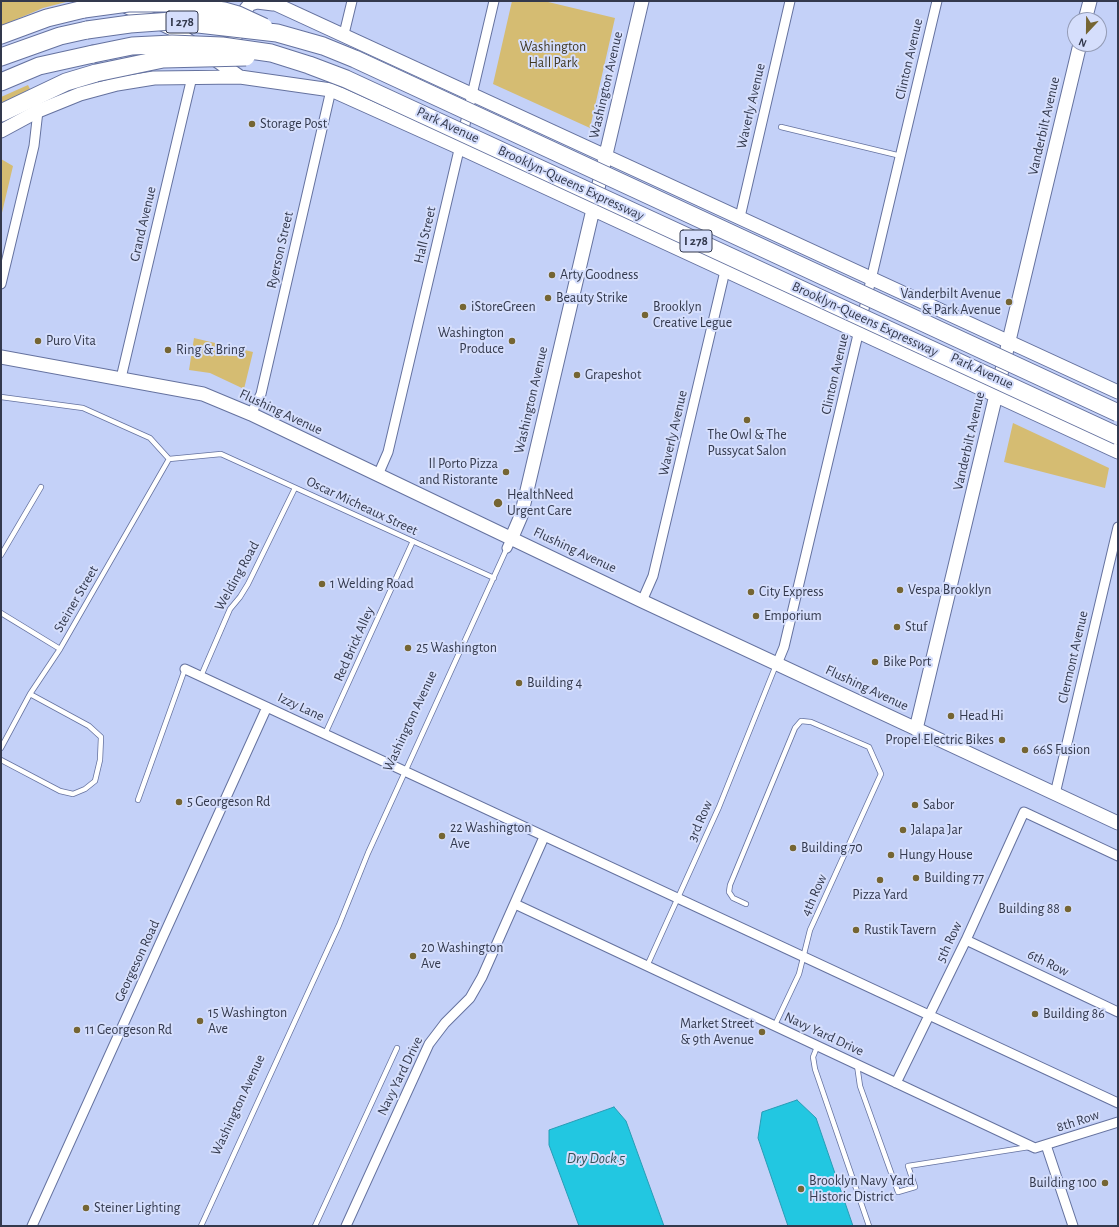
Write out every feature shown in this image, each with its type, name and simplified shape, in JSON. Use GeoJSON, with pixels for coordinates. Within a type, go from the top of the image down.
{"type":"FeatureCollection","features":[{"type":"Feature","properties":{"kind":"highway"},"geometry":{"type":"LineString","coordinates":[[1,35],[47,18],[84,9],[128,3],[167,3],[234,13],[277,33]]}},
{"type":"Feature","properties":{"kind":"highway","name":"Brooklyn-Queens Expressway"},"geometry":{"type":"LineString","coordinates":[[1,57],[53,38],[87,30],[130,24],[172,21],[277,33],[323,46],[355,59],[1118,413]]}},
{"type":"Feature","properties":{"kind":"highway","name":"Brooklyn-Queens Expressway"},"geometry":{"type":"LineString","coordinates":[[1,82],[39,66],[132,46],[172,44],[222,46],[271,53],[346,79],[1118,436]]}},
{"type":"Feature","properties":{"kind":"highway"},"geometry":{"type":"LineString","coordinates":[[1,113],[66,82],[96,72],[163,59],[200,57],[236,58],[271,53]]}},
{"type":"Feature","properties":{"kind":"main road","name":"Park Avenue"},"geometry":{"type":"LineString","coordinates":[[113,1],[138,11],[172,29],[240,77],[331,90],[460,148],[1118,452]]}},
{"type":"Feature","properties":{"kind":"main road","name":"Washington Avenue"},"geometry":{"type":"LineString","coordinates":[[509,543],[521,516],[642,1]]}},
{"type":"Feature","properties":{"kind":"main road"},"geometry":{"type":"LineString","coordinates":[[1087,12],[1090,1]]}},
{"type":"Feature","properties":{"kind":"main road"},"geometry":{"type":"LineString","coordinates":[[1,131],[38,112],[80,94],[117,84],[154,78],[240,77],[234,66],[232,54],[234,38],[240,18],[248,6],[253,3],[271,3],[344,34],[1118,392]]}},
{"type":"Feature","properties":{"kind":"main road","name":"Vanderbilt Avenue"},"geometry":{"type":"LineString","coordinates":[[916,728],[1078,52]]}},
{"type":"Feature","properties":{"kind":"main road","name":"Flushing Avenue"},"geometry":{"type":"LineString","coordinates":[[1,357],[203,394],[251,414],[378,474],[509,543],[642,600],[1118,824]]}},
{"type":"Feature","properties":{"kind":"street"},"geometry":{"type":"LineString","coordinates":[[344,34],[352,1]]}},
{"type":"Feature","properties":{"kind":"street","name":"Hall Street"},"geometry":{"type":"LineString","coordinates":[[378,474],[388,452],[494,1]]}},
{"type":"Feature","properties":{"kind":"street","name":"Waverly Avenue"},"geometry":{"type":"LineString","coordinates":[[740,217],[790,1]]}},
{"type":"Feature","properties":{"kind":"street","name":"Clinton Avenue"},"geometry":{"type":"LineString","coordinates":[[777,664],[784,647],[938,1]]}},
{"type":"Feature","properties":{"kind":"street","name":"Grand Avenue"},"geometry":{"type":"LineString","coordinates":[[121,378],[192,77]]}},
{"type":"Feature","properties":{"kind":"street","name":"Ryerson Street"},"geometry":{"type":"LineString","coordinates":[[251,414],[262,394],[331,90]]}},
{"type":"Feature","properties":{"kind":"street"},"geometry":{"type":"LineString","coordinates":[[1,284],[34,146],[38,112]]}},
{"type":"Feature","properties":{"kind":"street","name":"Waverly Avenue"},"geometry":{"type":"LineString","coordinates":[[642,600],[653,576],[725,271]]}},
{"type":"Feature","properties":{"kind":"street","name":"Clermont Avenue"},"geometry":{"type":"LineString","coordinates":[[1055,794],[1118,528]]}},
{"type":"Feature","properties":{"kind":"street","name":"Izzy Lane"},"geometry":{"type":"LineString","coordinates":[[185,669],[404,771]]}},
{"type":"Feature","properties":{"kind":"street","name":"Georgeson Road"},"geometry":{"type":"LineString","coordinates":[[32,1226],[267,707]]}},
{"type":"Feature","properties":{"kind":"street"},"geometry":{"type":"LineString","coordinates":[[404,771],[787,950],[803,955],[930,1014],[1118,1103]]}},
{"type":"Feature","properties":{"kind":"street","name":"5th Row"},"geometry":{"type":"LineString","coordinates":[[896,1083],[966,940],[1024,812],[1118,856]]}},
{"type":"Feature","properties":{"kind":"street","name":"Navy Yard Drive"},"geometry":{"type":"LineString","coordinates":[[346,1226],[429,1044],[477,988],[544,837]]}},
{"type":"Feature","properties":{"kind":"street","name":"Navy Yard Drive"},"geometry":{"type":"LineString","coordinates":[[515,904],[1032,1147]]}},
{"type":"Feature","properties":{"kind":"street","name":"6th Row"},"geometry":{"type":"LineString","coordinates":[[966,940],[1118,1012]]}},
{"type":"Feature","properties":{"kind":"street","name":"8th Row"},"geometry":{"type":"LineString","coordinates":[[1046,1145],[1118,1122]]}},
{"type":"Feature","properties":{"kind":"street"},"geometry":{"type":"LineString","coordinates":[[1032,1147],[1046,1145],[1073,1226]]}},
{"type":"Feature","properties":{"kind":"lane"},"geometry":{"type":"LineString","coordinates":[[781,127],[901,156]]}},
{"type":"Feature","properties":{"kind":"lane"},"geometry":{"type":"LineString","coordinates":[[1,397],[84,408],[150,438],[168,459]]}},
{"type":"Feature","properties":{"kind":"lane","name":"Oscar Micheaux Street"},"geometry":{"type":"LineString","coordinates":[[168,459],[221,454],[494,578]]}},
{"type":"Feature","properties":{"kind":"lane","name":"Steiner Street"},"geometry":{"type":"LineString","coordinates":[[1,748],[30,694],[60,649],[168,459]]}},
{"type":"Feature","properties":{"kind":"lane"},"geometry":{"type":"LineString","coordinates":[[1,555],[41,487]]}},
{"type":"Feature","properties":{"kind":"lane","name":"Welding Road"},"geometry":{"type":"LineString","coordinates":[[200,676],[230,609],[248,584],[295,488]]}},
{"type":"Feature","properties":{"kind":"lane","name":"Red Brick Alley"},"geometry":{"type":"LineString","coordinates":[[325,734],[413,541]]}},
{"type":"Feature","properties":{"kind":"lane","name":"Washington Avenue"},"geometry":{"type":"LineString","coordinates":[[201,1226],[339,925],[368,853],[404,771],[509,543]]}},
{"type":"Feature","properties":{"kind":"lane"},"geometry":{"type":"LineString","coordinates":[[1,613],[60,649]]}},
{"type":"Feature","properties":{"kind":"lane","name":"Clinton Avenue"},"geometry":{"type":"LineString","coordinates":[[769,682],[777,664]]}},
{"type":"Feature","properties":{"kind":"lane"},"geometry":{"type":"LineString","coordinates":[[138,800],[185,669]]}},
{"type":"Feature","properties":{"kind":"lane","name":"3rd Row"},"geometry":{"type":"LineString","coordinates":[[647,966],[678,899],[769,682]]}},
{"type":"Feature","properties":{"kind":"lane"},"geometry":{"type":"LineString","coordinates":[[1,760],[60,791],[73,794],[86,789],[95,781],[100,760],[101,738],[89,726],[30,694]]}},
{"type":"Feature","properties":{"kind":"lane","name":"4th Row"},"geometry":{"type":"LineString","coordinates":[[746,904],[733,898],[729,892],[730,885],[795,728],[801,720],[811,722],[868,747],[881,774],[810,930],[799,974],[774,1027]]}},
{"type":"Feature","properties":{"kind":"lane"},"geometry":{"type":"LineString","coordinates":[[817,1047],[813,1057],[815,1069],[870,1226]]}},
{"type":"Feature","properties":{"kind":"lane"},"geometry":{"type":"LineString","coordinates":[[315,1226],[397,1048]]}},
{"type":"Feature","properties":{"kind":"lane"},"geometry":{"type":"LineString","coordinates":[[857,1065],[860,1086],[898,1192],[915,1187],[908,1166],[1032,1147]]}},
{"type":"Feature","properties":{"kind":"green space"},"geometry":{"type":"Polygon","coordinates":[[[1,1],[70,1],[43,8],[1,26],[1,1]]]}},
{"type":"Feature","properties":{"kind":"green space","name":"Washington Hall Park"},"geometry":{"type":"Polygon","coordinates":[[[512,1],[544,1],[615,18],[590,128],[493,84],[512,1]]]}},
{"type":"Feature","properties":{"kind":"green space"},"geometry":{"type":"Polygon","coordinates":[[[28,85],[30,89],[1,104],[1,97],[28,85]]]}},
{"type":"Feature","properties":{"kind":"green space"},"geometry":{"type":"Polygon","coordinates":[[[1,159],[13,166],[1,217],[1,159]]]}},
{"type":"Feature","properties":{"kind":"green space"},"geometry":{"type":"Polygon","coordinates":[[[194,338],[253,352],[244,389],[210,373],[189,370],[194,338]]]}},
{"type":"Feature","properties":{"kind":"green space"},"geometry":{"type":"Polygon","coordinates":[[[1013,423],[1109,468],[1105,488],[1004,462],[1013,423]]]}},
{"type":"Feature","properties":{"kind":"water"},"geometry":{"type":"Polygon","coordinates":[[[797,1100],[816,1118],[853,1226],[788,1226],[758,1138],[762,1112],[797,1100]]]}},
{"type":"Feature","properties":{"kind":"water","name":"Dry Dock 5"},"geometry":{"type":"Polygon","coordinates":[[[614,1107],[626,1121],[664,1226],[579,1226],[549,1145],[549,1130],[614,1107]]]}},
{"type":"Feature","properties":{"kind":"place","name":"Storage Post"},"geometry":{"type":"Point","coordinates":[252,124]}},
{"type":"Feature","properties":{"kind":"place","name":"Arty Goodness"},"geometry":{"type":"Point","coordinates":[552,275]}},
{"type":"Feature","properties":{"kind":"place","name":"Beauty Strike"},"geometry":{"type":"Point","coordinates":[548,298]}},
{"type":"Feature","properties":{"kind":"place","name":"Vanderbilt Avenue & Park Avenue"},"geometry":{"type":"Point","coordinates":[1009,302]}},
{"type":"Feature","properties":{"kind":"place","name":"iStoreGreen"},"geometry":{"type":"Point","coordinates":[463,307]}},
{"type":"Feature","properties":{"kind":"place","name":"Brooklyn Creative Legue"},"geometry":{"type":"Point","coordinates":[645,315]}},
{"type":"Feature","properties":{"kind":"place","name":"Puro Vita"},"geometry":{"type":"Point","coordinates":[38,341]}},
{"type":"Feature","properties":{"kind":"place","name":"Washington Produce"},"geometry":{"type":"Point","coordinates":[512,341]}},
{"type":"Feature","properties":{"kind":"place","name":"Ring & Bring"},"geometry":{"type":"Point","coordinates":[168,350]}},
{"type":"Feature","properties":{"kind":"place","name":"Grapeshot"},"geometry":{"type":"Point","coordinates":[577,375]}},
{"type":"Feature","properties":{"kind":"place","name":"The Owl & The Pussycat Salon"},"geometry":{"type":"Point","coordinates":[747,420]}},
{"type":"Feature","properties":{"kind":"place","name":"Il Porto Pizza and Ristorante"},"geometry":{"type":"Point","coordinates":[506,472]}},
{"type":"Feature","properties":{"kind":"place","name":"HealthNeed Urgent Care"},"geometry":{"type":"Point","coordinates":[498,503]}},
{"type":"Feature","properties":{"kind":"place","name":"1 Welding Road"},"geometry":{"type":"Point","coordinates":[322,584]}},
{"type":"Feature","properties":{"kind":"place","name":"Vespa Brooklyn"},"geometry":{"type":"Point","coordinates":[900,590]}},
{"type":"Feature","properties":{"kind":"place","name":"City Express"},"geometry":{"type":"Point","coordinates":[751,592]}},
{"type":"Feature","properties":{"kind":"place","name":"Emporium"},"geometry":{"type":"Point","coordinates":[756,616]}},
{"type":"Feature","properties":{"kind":"place","name":"Stuf"},"geometry":{"type":"Point","coordinates":[897,627]}},
{"type":"Feature","properties":{"kind":"place","name":"25 Washington"},"geometry":{"type":"Point","coordinates":[408,648]}},
{"type":"Feature","properties":{"kind":"place","name":"Bike Port"},"geometry":{"type":"Point","coordinates":[875,662]}},
{"type":"Feature","properties":{"kind":"place","name":"Building 4"},"geometry":{"type":"Point","coordinates":[519,683]}},
{"type":"Feature","properties":{"kind":"place","name":"Head Hi"},"geometry":{"type":"Point","coordinates":[951,716]}},
{"type":"Feature","properties":{"kind":"place","name":"Propel Electric Bikes"},"geometry":{"type":"Point","coordinates":[1002,740]}},
{"type":"Feature","properties":{"kind":"place","name":"66S Fusion"},"geometry":{"type":"Point","coordinates":[1025,750]}},
{"type":"Feature","properties":{"kind":"place","name":"5 Georgeson Rd"},"geometry":{"type":"Point","coordinates":[179,802]}},
{"type":"Feature","properties":{"kind":"place","name":"Sabor"},"geometry":{"type":"Point","coordinates":[915,805]}},
{"type":"Feature","properties":{"kind":"place","name":"Jalapa Jar"},"geometry":{"type":"Point","coordinates":[903,830]}},
{"type":"Feature","properties":{"kind":"place","name":"22 Washington Ave"},"geometry":{"type":"Point","coordinates":[442,836]}},
{"type":"Feature","properties":{"kind":"place","name":"Building 70"},"geometry":{"type":"Point","coordinates":[793,848]}},
{"type":"Feature","properties":{"kind":"place","name":"Hungy House"},"geometry":{"type":"Point","coordinates":[891,855]}},
{"type":"Feature","properties":{"kind":"place","name":"Building 77"},"geometry":{"type":"Point","coordinates":[916,878]}},
{"type":"Feature","properties":{"kind":"place","name":"Pizza Yard"},"geometry":{"type":"Point","coordinates":[880,880]}},
{"type":"Feature","properties":{"kind":"place","name":"Building 88"},"geometry":{"type":"Point","coordinates":[1068,909]}},
{"type":"Feature","properties":{"kind":"place","name":"Rustik Tavern"},"geometry":{"type":"Point","coordinates":[856,930]}},
{"type":"Feature","properties":{"kind":"place","name":"20 Washington Ave"},"geometry":{"type":"Point","coordinates":[413,956]}},
{"type":"Feature","properties":{"kind":"place","name":"Building 86"},"geometry":{"type":"Point","coordinates":[1035,1014]}},
{"type":"Feature","properties":{"kind":"place","name":"15 Washington Ave"},"geometry":{"type":"Point","coordinates":[200,1021]}},
{"type":"Feature","properties":{"kind":"place","name":"11 Georgeson Rd"},"geometry":{"type":"Point","coordinates":[77,1030]}},
{"type":"Feature","properties":{"kind":"place","name":"Market Street & 9th Avenue"},"geometry":{"type":"Point","coordinates":[762,1032]}},
{"type":"Feature","properties":{"kind":"place","name":"Building 100"},"geometry":{"type":"Point","coordinates":[1105,1183]}},
{"type":"Feature","properties":{"kind":"place","name":"Brooklyn Navy Yard Historic District"},"geometry":{"type":"Point","coordinates":[801,1189]}},
{"type":"Feature","properties":{"kind":"place","name":"Steiner Lighting"},"geometry":{"type":"Point","coordinates":[86,1208]}}]}
